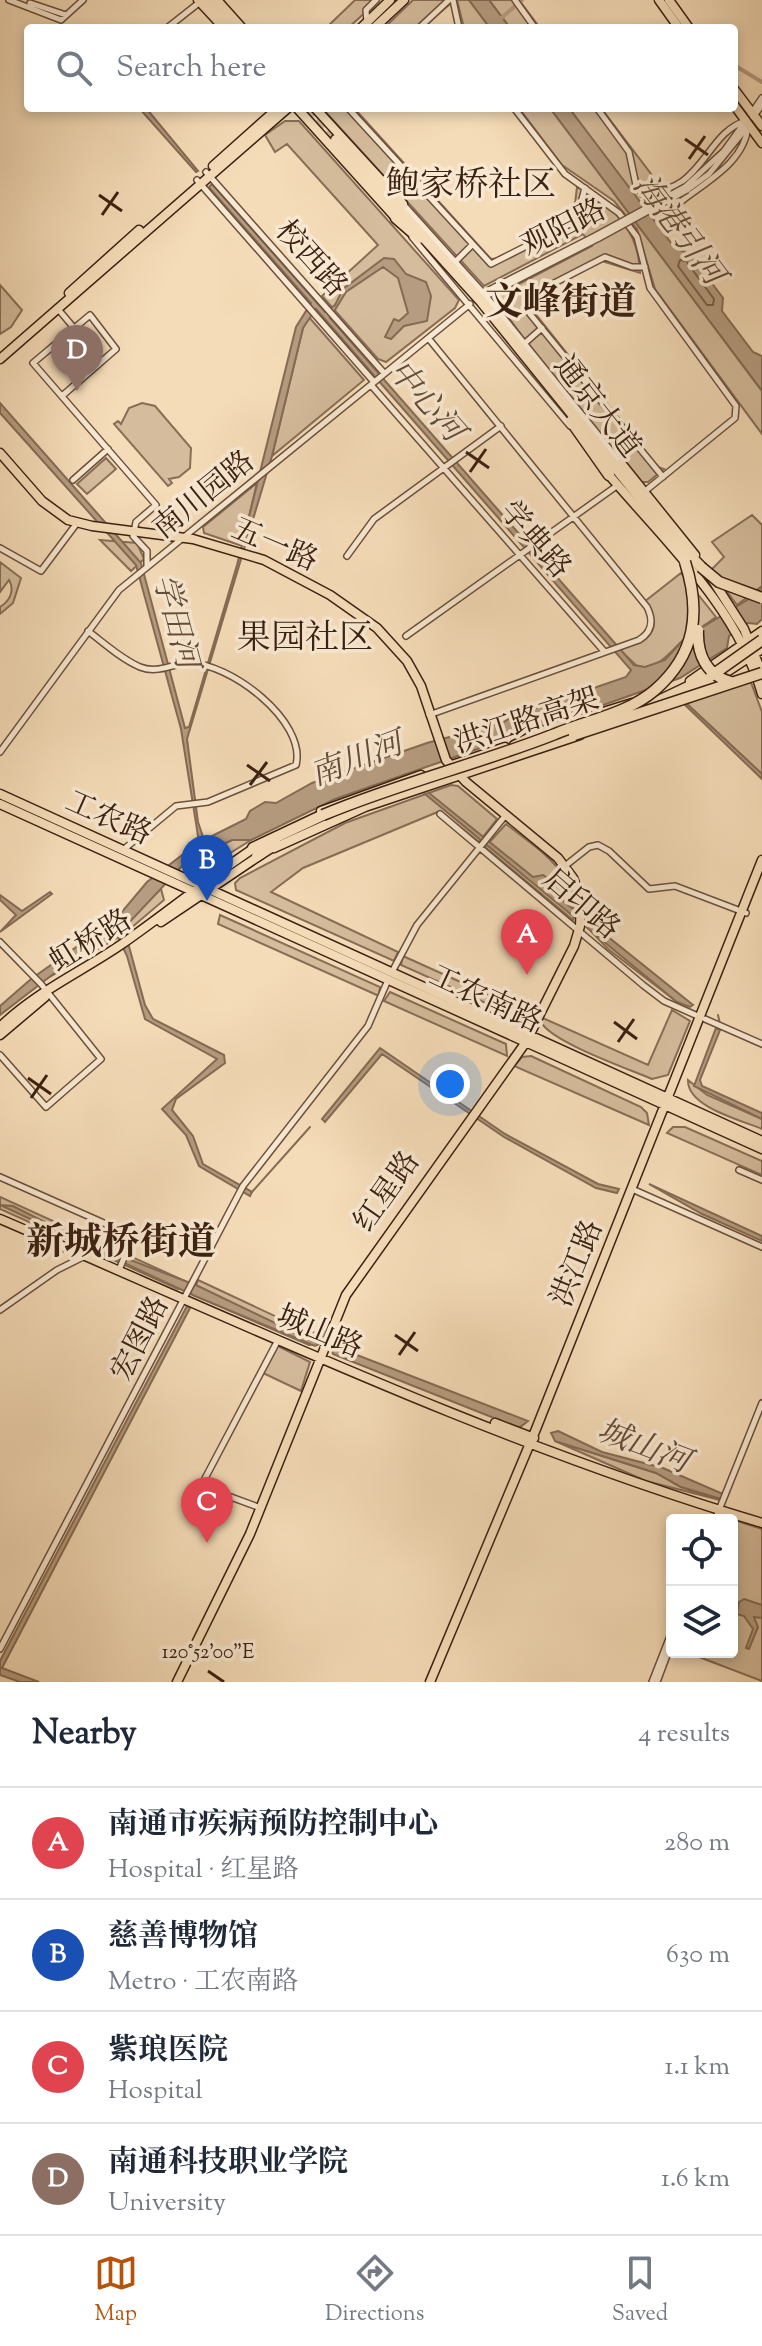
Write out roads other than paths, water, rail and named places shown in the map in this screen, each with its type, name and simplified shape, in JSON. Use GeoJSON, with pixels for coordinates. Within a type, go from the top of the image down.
{"type":"FeatureCollection","features":[{"type":"Feature","properties":{"kind":"highway"},"geometry":{"type":"LineString","coordinates":[[215,0],[234,24]]}},
{"type":"Feature","properties":{"kind":"highway"},"geometry":{"type":"LineString","coordinates":[[202,1],[232,24]]}},
{"type":"Feature","properties":{"kind":"highway"},"geometry":{"type":"LineString","coordinates":[[335,142],[426,240]]}},
{"type":"Feature","properties":{"kind":"highway"},"geometry":{"type":"LineString","coordinates":[[403,204],[426,240]]}},
{"type":"Feature","properties":{"kind":"highway"},"geometry":{"type":"LineString","coordinates":[[396,218],[426,240]]}},
{"type":"Feature","properties":{"kind":"highway","name":"通京大道"},"geometry":{"type":"LineString","coordinates":[[426,240],[564,405],[685,562]]}},
{"type":"Feature","properties":{"kind":"highway","name":"通京大道"},"geometry":{"type":"LineString","coordinates":[[614,468],[701,567]]}},
{"type":"Feature","properties":{"kind":"highway"},"geometry":{"type":"LineString","coordinates":[[685,562],[696,590],[698,647],[704,662],[725,681],[747,684],[762,680]]}},
{"type":"Feature","properties":{"kind":"highway"},"geometry":{"type":"LineString","coordinates":[[538,742],[625,709],[655,690],[672,672],[690,643],[696,619],[695,598],[685,562]]}},
{"type":"Feature","properties":{"kind":"highway"},"geometry":{"type":"LineString","coordinates":[[701,567],[731,585],[762,589]]}},
{"type":"Feature","properties":{"kind":"highway"},"geometry":{"type":"LineString","coordinates":[[701,567],[719,582],[762,598]]}},
{"type":"Feature","properties":{"kind":"highway","name":"洪江路高架"},"geometry":{"type":"LineString","coordinates":[[255,852],[360,799],[672,696],[758,650]]}},
{"type":"Feature","properties":{"kind":"highway","name":"洪江路高架"},"geometry":{"type":"LineString","coordinates":[[324,817],[621,719],[688,693],[758,650]]}},
{"type":"Feature","properties":{"kind":"highway"},"geometry":{"type":"LineString","coordinates":[[621,719],[762,673]]}},
{"type":"Feature","properties":{"kind":"main road"},"geometry":{"type":"LineString","coordinates":[[369,24],[390,0]]}},
{"type":"Feature","properties":{"kind":"main road"},"geometry":{"type":"LineString","coordinates":[[370,24],[404,0]]}},
{"type":"Feature","properties":{"kind":"main road"},"geometry":{"type":"LineString","coordinates":[[659,0],[676,24]]}},
{"type":"Feature","properties":{"kind":"main road"},"geometry":{"type":"LineString","coordinates":[[669,0],[686,24]]}},
{"type":"Feature","properties":{"kind":"main road"},"geometry":{"type":"LineString","coordinates":[[202,1],[221,24]]}},
{"type":"Feature","properties":{"kind":"main road"},"geometry":{"type":"LineString","coordinates":[[738,94],[762,126]]}},
{"type":"Feature","properties":{"kind":"main road"},"geometry":{"type":"LineString","coordinates":[[738,111],[762,143]]}},
{"type":"Feature","properties":{"kind":"main road"},"geometry":{"type":"LineString","coordinates":[[0,356],[58,309],[274,112]]}},
{"type":"Feature","properties":{"kind":"main road"},"geometry":{"type":"LineString","coordinates":[[208,174],[283,112]]}},
{"type":"Feature","properties":{"kind":"main road"},"geometry":{"type":"LineString","coordinates":[[301,112],[396,218]]}},
{"type":"Feature","properties":{"kind":"main road"},"geometry":{"type":"LineString","coordinates":[[310,122],[311,114],[318,112],[403,204]]}},
{"type":"Feature","properties":{"kind":"main road"},"geometry":{"type":"LineString","coordinates":[[0,356],[199,182]]}},
{"type":"Feature","properties":{"kind":"main road","name":"五一路"},"geometry":{"type":"LineString","coordinates":[[2,455],[38,503],[61,521],[116,532],[183,538],[241,554],[309,587],[370,627],[403,663],[431,715],[446,763],[458,776]]}},
{"type":"Feature","properties":{"kind":"main road","name":"通京大道"},"geometry":{"type":"LineString","coordinates":[[614,468],[618,485],[724,607]]}},
{"type":"Feature","properties":{"kind":"main road","name":"通京大道"},"geometry":{"type":"LineString","coordinates":[[614,468],[643,493],[695,555],[746,644],[758,650]]}},
{"type":"Feature","properties":{"kind":"main road"},"geometry":{"type":"LineString","coordinates":[[255,852],[290,825],[358,794],[446,763],[528,744],[652,699],[697,678],[762,631]]}},
{"type":"Feature","properties":{"kind":"main road"},"geometry":{"type":"LineString","coordinates":[[758,650],[762,673]]}},
{"type":"Feature","properties":{"kind":"main road"},"geometry":{"type":"LineString","coordinates":[[758,650],[762,694]]}},
{"type":"Feature","properties":{"kind":"main road"},"geometry":{"type":"LineString","coordinates":[[255,852],[339,817],[663,706],[710,684],[758,650]]}},
{"type":"Feature","properties":{"kind":"main road"},"geometry":{"type":"LineString","coordinates":[[458,776],[561,866],[576,891],[579,922]]}},
{"type":"Feature","properties":{"kind":"main road","name":"工农路"},"geometry":{"type":"LineString","coordinates":[[0,794],[203,887]]}},
{"type":"Feature","properties":{"kind":"main road","name":"工农路"},"geometry":{"type":"LineString","coordinates":[[0,804],[194,894]]}},
{"type":"Feature","properties":{"kind":"main road"},"geometry":{"type":"LineString","coordinates":[[505,817],[565,866],[578,891],[579,922]]}},
{"type":"Feature","properties":{"kind":"main road","name":"虹桥路"},"geometry":{"type":"LineString","coordinates":[[0,1027],[45,989],[125,944],[255,852]]}},
{"type":"Feature","properties":{"kind":"main road","name":"洪江路"},"geometry":{"type":"LineString","coordinates":[[432,1682],[533,1441],[703,1018],[762,860]]}},
{"type":"Feature","properties":{"kind":"main road","name":"洪江路"},"geometry":{"type":"LineString","coordinates":[[744,912],[762,871]]}},
{"type":"Feature","properties":{"kind":"main road","name":"工农南路"},"geometry":{"type":"LineString","coordinates":[[203,887],[390,976],[762,1141]]}},
{"type":"Feature","properties":{"kind":"main road","name":"工农南路"},"geometry":{"type":"LineString","coordinates":[[194,894],[390,976]]}},
{"type":"Feature","properties":{"kind":"main road","name":"红星路"},"geometry":{"type":"LineString","coordinates":[[176,1682],[258,1507],[346,1295],[526,1037],[579,922]]}},
{"type":"Feature","properties":{"kind":"main road","name":"虹桥路"},"geometry":{"type":"LineString","coordinates":[[0,1035],[45,989]]}},
{"type":"Feature","properties":{"kind":"main road","name":"工农南路"},"geometry":{"type":"LineString","coordinates":[[669,1102],[762,1149]]}},
{"type":"Feature","properties":{"kind":"main road","name":"城山路"},"geometry":{"type":"LineString","coordinates":[[0,1217],[319,1356]]}},
{"type":"Feature","properties":{"kind":"main road","name":"城山路"},"geometry":{"type":"LineString","coordinates":[[186,1296],[278,1340],[642,1487],[719,1512],[762,1521]]}},
{"type":"Feature","properties":{"kind":"main road","name":"红星路"},"geometry":{"type":"LineString","coordinates":[[176,1682],[250,1534],[319,1356]]}},
{"type":"Feature","properties":{"kind":"street"},"geometry":{"type":"LineString","coordinates":[[9,0],[61,20],[83,0]]}},
{"type":"Feature","properties":{"kind":"street"},"geometry":{"type":"LineString","coordinates":[[21,0],[67,15]]}},
{"type":"Feature","properties":{"kind":"street"},"geometry":{"type":"LineString","coordinates":[[367,24],[366,10],[376,0]]}},
{"type":"Feature","properties":{"kind":"street"},"geometry":{"type":"LineString","coordinates":[[424,24],[451,0],[458,24]]}},
{"type":"Feature","properties":{"kind":"street"},"geometry":{"type":"LineString","coordinates":[[515,0],[532,24]]}},
{"type":"Feature","properties":{"kind":"street"},"geometry":{"type":"LineString","coordinates":[[172,24],[202,1]]}},
{"type":"Feature","properties":{"kind":"street","name":"观阳路"},"geometry":{"type":"LineString","coordinates":[[485,294],[598,237],[709,174],[762,98]]}},
{"type":"Feature","properties":{"kind":"street","name":"观阳路"},"geometry":{"type":"LineString","coordinates":[[753,114],[762,105]]}},
{"type":"Feature","properties":{"kind":"street"},"geometry":{"type":"LineString","coordinates":[[352,112],[491,264],[576,221],[585,188]]}},
{"type":"Feature","properties":{"kind":"street"},"geometry":{"type":"LineString","coordinates":[[517,112],[565,174],[619,213],[637,237],[650,288],[736,406],[735,418],[643,493]]}},
{"type":"Feature","properties":{"kind":"street"},"geometry":{"type":"LineString","coordinates":[[600,112],[629,152],[641,191],[664,224],[682,201],[727,166],[747,141],[747,123],[733,124],[708,155],[676,185],[661,193],[641,191]]}},
{"type":"Feature","properties":{"kind":"street","name":"校西路"},"geometry":{"type":"LineString","coordinates":[[208,174],[383,374]]}},
{"type":"Feature","properties":{"kind":"street","name":"校西路"},"geometry":{"type":"LineString","coordinates":[[199,182],[373,383]]}},
{"type":"Feature","properties":{"kind":"street"},"geometry":{"type":"LineString","coordinates":[[403,204],[485,294],[525,344],[614,468]]}},
{"type":"Feature","properties":{"kind":"street"},"geometry":{"type":"LineString","coordinates":[[396,218],[614,468]]}},
{"type":"Feature","properties":{"kind":"street"},"geometry":{"type":"LineString","coordinates":[[456,261],[472,245]]}},
{"type":"Feature","properties":{"kind":"street"},"geometry":{"type":"LineString","coordinates":[[645,267],[632,267],[605,257],[533,294],[528,309],[663,477]]}},
{"type":"Feature","properties":{"kind":"street","name":"南川园路"},"geometry":{"type":"LineString","coordinates":[[0,752],[108,603],[135,575],[470,304]]}},
{"type":"Feature","properties":{"kind":"street"},"geometry":{"type":"LineString","coordinates":[[58,309],[74,328]]}},
{"type":"Feature","properties":{"kind":"street"},"geometry":{"type":"LineString","coordinates":[[62,396],[116,349],[90,315],[33,363],[156,505],[136,522],[134,534],[147,551],[145,567]]}},
{"type":"Feature","properties":{"kind":"street"},"geometry":{"type":"LineString","coordinates":[[525,344],[542,328]]}},
{"type":"Feature","properties":{"kind":"street"},"geometry":{"type":"LineString","coordinates":[[429,339],[647,607],[651,618],[648,633],[631,643],[431,715]]}},
{"type":"Feature","properties":{"kind":"street","name":"学典路"},"geometry":{"type":"LineString","coordinates":[[373,383],[603,650]]}},
{"type":"Feature","properties":{"kind":"street"},"geometry":{"type":"LineString","coordinates":[[347,556],[374,519],[501,426]]}},
{"type":"Feature","properties":{"kind":"street"},"geometry":{"type":"LineString","coordinates":[[73,480],[108,449]]}},
{"type":"Feature","properties":{"kind":"street"},"geometry":{"type":"LineString","coordinates":[[406,636],[618,485]]}},
{"type":"Feature","properties":{"kind":"street"},"geometry":{"type":"LineString","coordinates":[[0,548],[41,571],[76,525]]}},
{"type":"Feature","properties":{"kind":"street"},"geometry":{"type":"LineString","coordinates":[[88,631],[142,668],[160,670],[190,663],[213,668],[250,688],[290,732],[299,754],[296,765],[208,802],[176,806],[123,850]]}},
{"type":"Feature","properties":{"kind":"street","name":"启印路"},"geometry":{"type":"LineString","coordinates":[[440,814],[579,922],[664,1001],[762,1044]]}},
{"type":"Feature","properties":{"kind":"street","name":"宏图路"},"geometry":{"type":"LineString","coordinates":[[0,1649],[241,1189],[368,1026],[417,925],[505,817]]}},
{"type":"Feature","properties":{"kind":"street"},"geometry":{"type":"LineString","coordinates":[[565,866],[589,847],[598,845],[609,851],[649,889],[675,886],[744,912]]}},
{"type":"Feature","properties":{"kind":"street"},"geometry":{"type":"LineString","coordinates":[[0,942],[45,989],[99,1056],[100,1062],[46,1107],[0,1055]]}},
{"type":"Feature","properties":{"kind":"street"},"geometry":{"type":"LineString","coordinates":[[739,1170],[762,1180]]}},
{"type":"Feature","properties":{"kind":"street"},"geometry":{"type":"LineString","coordinates":[[0,1177],[133,1236],[120,1267]]}},
{"type":"Feature","properties":{"kind":"street"},"geometry":{"type":"LineString","coordinates":[[634,1189],[762,1247]]}},
{"type":"Feature","properties":{"kind":"street"},"geometry":{"type":"LineString","coordinates":[[0,1310],[57,1270],[86,1255]]}},
{"type":"Feature","properties":{"kind":"street"},"geometry":{"type":"LineString","coordinates":[[258,1507],[201,1486],[278,1340]]}},
{"type":"Feature","properties":{"kind":"street"},"geometry":{"type":"LineString","coordinates":[[719,1512],[762,1403]]}},
{"type":"Feature","properties":{"kind":"street"},"geometry":{"type":"LineString","coordinates":[[719,1512],[762,1412]]}},
{"type":"Feature","properties":{"kind":"street"},"geometry":{"type":"LineString","coordinates":[[655,1682],[666,1649]]}},
{"type":"Feature","properties":{"kind":"street"},"geometry":{"type":"LineString","coordinates":[[655,1682],[666,1656]]}},
{"type":"Feature","properties":{"kind":"water"},"geometry":{"type":"Polygon","coordinates":[[[469,0],[489,0],[507,24],[487,24],[469,0]]]}},
{"type":"Feature","properties":{"kind":"water"},"geometry":{"type":"Polygon","coordinates":[[[143,112],[149,112],[196,172],[143,112]]]}},
{"type":"Feature","properties":{"kind":"water"},"geometry":{"type":"Polygon","coordinates":[[[553,112],[572,112],[675,248],[690,254],[723,298],[722,311],[753,352],[762,356],[762,391],[553,112]]]}},
{"type":"Feature","properties":{"kind":"water"},"geometry":{"type":"Polygon","coordinates":[[[212,184],[325,312],[335,305],[343,289],[384,258],[394,259],[406,274],[426,282],[431,296],[427,321],[404,326],[391,339],[385,337],[394,319],[399,321],[408,313],[398,278],[383,267],[346,292],[330,318],[634,665],[645,667],[665,660],[685,638],[752,597],[762,586],[762,619],[757,624],[748,623],[729,636],[727,648],[680,678],[335,799],[251,840],[232,840],[220,845],[183,865],[124,928],[145,1005],[153,1019],[224,1055],[225,1063],[176,1099],[172,1110],[193,1136],[203,1164],[252,1192],[250,1196],[199,1166],[186,1135],[162,1109],[217,1059],[145,1019],[127,956],[117,935],[74,958],[0,1015],[0,1006],[31,979],[116,919],[147,882],[199,842],[181,729],[136,565],[0,413],[0,403],[141,563],[185,728],[189,727],[237,565],[296,327],[311,303],[209,187],[212,184]],[[316,309],[303,328],[272,456],[187,739],[198,822],[204,840],[246,819],[250,811],[265,802],[276,803],[312,783],[427,743],[502,723],[515,715],[626,677],[631,670],[316,309]]]}},
{"type":"Feature","properties":{"kind":"water"},"geometry":{"type":"Polygon","coordinates":[[[684,704],[762,774],[762,779],[684,704]]]}},
{"type":"Feature","properties":{"kind":"water"},"geometry":{"type":"Polygon","coordinates":[[[429,793],[533,877],[543,875],[549,879],[556,895],[693,1005],[690,1007],[677,1002],[425,794],[429,793]]]}},
{"type":"Feature","properties":{"kind":"water"},"geometry":{"type":"Polygon","coordinates":[[[50,892],[52,894],[0,932],[16,915],[0,900],[0,895],[22,911],[50,892]]]}},
{"type":"Feature","properties":{"kind":"water"},"geometry":{"type":"Polygon","coordinates":[[[716,1028],[720,1030],[700,1080],[702,1086],[762,1113],[762,1119],[694,1086],[716,1028]]]}},
{"type":"Feature","properties":{"kind":"water"},"geometry":{"type":"Polygon","coordinates":[[[380,1048],[505,1134],[598,1184],[619,1189],[617,1193],[596,1188],[504,1137],[382,1054],[325,1122],[322,1119],[380,1048]]]}},
{"type":"Feature","properties":{"kind":"water"},"geometry":{"type":"Polygon","coordinates":[[[649,1184],[762,1236],[762,1241],[702,1214],[649,1184]]]}},
{"type":"Feature","properties":{"kind":"water"},"geometry":{"type":"Polygon","coordinates":[[[0,1205],[13,1206],[84,1242],[198,1286],[319,1344],[315,1346],[195,1296],[0,1205]]]}},
{"type":"Feature","properties":{"kind":"water"},"geometry":{"type":"Polygon","coordinates":[[[187,1306],[190,1308],[2,1668],[39,1682],[20,1682],[0,1675],[0,1661],[187,1306]]]}},
{"type":"Feature","properties":{"kind":"water"},"geometry":{"type":"Polygon","coordinates":[[[331,1345],[528,1421],[519,1428],[333,1354],[331,1345]]]}},
{"type":"Feature","properties":{"kind":"water"},"geometry":{"type":"Polygon","coordinates":[[[558,1431],[602,1452],[663,1468],[723,1494],[721,1499],[681,1487],[656,1473],[555,1441],[551,1433],[558,1431]]]}},
{"type":"Feature","properties":{"kind":"water"},"geometry":{"type":"Polygon","coordinates":[[[744,1599],[762,1605],[762,1618],[754,1617],[758,1627],[749,1649],[746,1648],[753,1629],[744,1616],[738,1614],[739,1602],[744,1599]]]}},
{"type":"Feature","properties":{"kind":"waterway"},"geometry":{"type":"LineString","coordinates":[[498,21],[522,0]]}},
{"type":"Feature","properties":{"kind":"waterway"},"geometry":{"type":"LineString","coordinates":[[738,67],[762,82]]}},
{"type":"Feature","properties":{"kind":"waterway"},"geometry":{"type":"LineString","coordinates":[[718,1015],[720,1024]]}},
{"type":"Feature","properties":{"kind":"waterway"},"geometry":{"type":"LineString","coordinates":[[251,1193],[310,1127]]}},
{"type":"Feature","properties":{"kind":"tunnel"},"geometry":{"type":"LineString","coordinates":[[312,112],[336,140]]}},
{"type":"Feature","properties":{"kind":"place","name":"南通科技职业学院"},"geometry":{"type":"Point","coordinates":[77,391]}},
{"type":"Feature","properties":{"kind":"place","name":"慈善博物馆"},"geometry":{"type":"Point","coordinates":[207,901]}},
{"type":"Feature","properties":{"kind":"place","name":"南通市疾病预防控制中心"},"geometry":{"type":"Point","coordinates":[527,975]}},
{"type":"Feature","properties":{"kind":"place","name":"紫琅医院"},"geometry":{"type":"Point","coordinates":[207,1543]}},
{"type":"Feature","properties":{"kind":"district","name":"鲍家桥社区"},"geometry":{"type":"Point","coordinates":[471,183]}},
{"type":"Feature","properties":{"kind":"district","name":"文峰街道"},"geometry":{"type":"Point","coordinates":[561,301]}},
{"type":"Feature","properties":{"kind":"district","name":"果园社区"},"geometry":{"type":"Point","coordinates":[305,636]}},
{"type":"Feature","properties":{"kind":"district","name":"新城桥街道"},"geometry":{"type":"Point","coordinates":[121,1241]}},
{"type":"Feature","properties":{"kind":"water label","name":"海港引河"},"geometry":{"type":"Point","coordinates":[680,229]}},
{"type":"Feature","properties":{"kind":"water label","name":"中心河"},"geometry":{"type":"Point","coordinates":[427,400]}},
{"type":"Feature","properties":{"kind":"water label","name":"学田河"},"geometry":{"type":"Point","coordinates":[177,621]}},
{"type":"Feature","properties":{"kind":"water label","name":"南川河"},"geometry":{"type":"Point","coordinates":[356,758]}},
{"type":"Feature","properties":{"kind":"water label","name":"城山河"},"geometry":{"type":"Point","coordinates":[644,1445]}}]}
